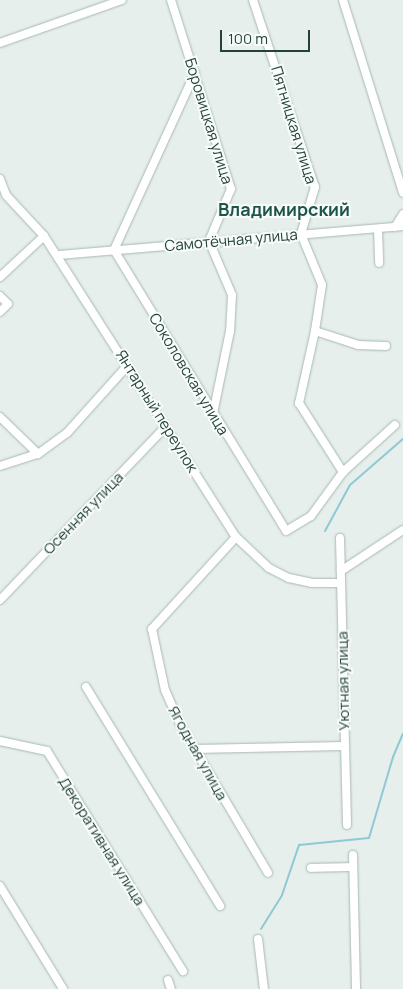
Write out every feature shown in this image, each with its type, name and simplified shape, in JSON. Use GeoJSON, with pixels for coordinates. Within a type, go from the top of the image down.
{"type":"FeatureCollection","features":[{"type":"Feature","properties":{"kind":"street"},"geometry":{"type":"LineString","coordinates":[[0,43],[122,0]]}},
{"type":"Feature","properties":{"kind":"street","name":"Боровицкая улица"},"geometry":{"type":"LineString","coordinates":[[171,0],[231,189],[209,241]]}},
{"type":"Feature","properties":{"kind":"street","name":"Пятницкая улица"},"geometry":{"type":"LineString","coordinates":[[253,0],[316,187],[301,234]]}},
{"type":"Feature","properties":{"kind":"street"},"geometry":{"type":"LineString","coordinates":[[343,0],[403,193]]}},
{"type":"Feature","properties":{"kind":"street"},"geometry":{"type":"LineString","coordinates":[[114,250],[195,73]]}},
{"type":"Feature","properties":{"kind":"street","name":"Янтарный переулок"},"geometry":{"type":"LineString","coordinates":[[0,179],[6,195],[59,255],[236,537],[269,568],[289,578],[312,583],[341,583]]}},
{"type":"Feature","properties":{"kind":"street"},"geometry":{"type":"LineString","coordinates":[[399,226],[403,214]]}},
{"type":"Feature","properties":{"kind":"street","name":"Самотёчная улица"},"geometry":{"type":"LineString","coordinates":[[59,255],[399,226]]}},
{"type":"Feature","properties":{"kind":"street"},"geometry":{"type":"LineString","coordinates":[[378,229],[379,263]]}},
{"type":"Feature","properties":{"kind":"street"},"geometry":{"type":"LineString","coordinates":[[301,234],[322,285],[315,331],[299,403],[343,472]]}},
{"type":"Feature","properties":{"kind":"street"},"geometry":{"type":"LineString","coordinates":[[0,277],[44,236]]}},
{"type":"Feature","properties":{"kind":"street"},"geometry":{"type":"LineString","coordinates":[[209,241],[232,295],[230,331],[213,414]]}},
{"type":"Feature","properties":{"kind":"street","name":"Соколовская улица"},"geometry":{"type":"LineString","coordinates":[[114,250],[286,532],[311,516],[343,472],[395,425]]}},
{"type":"Feature","properties":{"kind":"street"},"geometry":{"type":"LineString","coordinates":[[0,296],[8,304],[0,312]]}},
{"type":"Feature","properties":{"kind":"street"},"geometry":{"type":"LineString","coordinates":[[315,331],[358,346],[386,346]]}},
{"type":"Feature","properties":{"kind":"street"},"geometry":{"type":"LineString","coordinates":[[0,466],[38,454],[67,433],[128,366]]}},
{"type":"Feature","properties":{"kind":"street"},"geometry":{"type":"LineString","coordinates":[[0,417],[38,454]]}},
{"type":"Feature","properties":{"kind":"street","name":"Осенняя улица"},"geometry":{"type":"LineString","coordinates":[[0,600],[166,426]]}},
{"type":"Feature","properties":{"kind":"street"},"geometry":{"type":"LineString","coordinates":[[341,571],[403,530]]}},
{"type":"Feature","properties":{"kind":"street","name":"Ягодная улица"},"geometry":{"type":"LineString","coordinates":[[236,537],[152,629],[167,695],[194,749],[268,873]]}},
{"type":"Feature","properties":{"kind":"street","name":"Уютная улица"},"geometry":{"type":"LineString","coordinates":[[340,538],[347,825]]}},
{"type":"Feature","properties":{"kind":"street"},"geometry":{"type":"LineString","coordinates":[[86,687],[220,906]]}},
{"type":"Feature","properties":{"kind":"street","name":"Декоративная улица"},"geometry":{"type":"LineString","coordinates":[[0,740],[47,751],[183,971]]}},
{"type":"Feature","properties":{"kind":"street"},"geometry":{"type":"LineString","coordinates":[[194,749],[344,746]]}},
{"type":"Feature","properties":{"kind":"street"},"geometry":{"type":"LineString","coordinates":[[353,855],[356,989]]}},
{"type":"Feature","properties":{"kind":"street"},"geometry":{"type":"LineString","coordinates":[[311,868],[354,867]]}},
{"type":"Feature","properties":{"kind":"street"},"geometry":{"type":"LineString","coordinates":[[0,886],[63,989]]}},
{"type":"Feature","properties":{"kind":"street"},"geometry":{"type":"LineString","coordinates":[[258,939],[264,989]]}},
{"type":"Feature","properties":{"kind":"street"},"geometry":{"type":"LineString","coordinates":[[168,980],[172,989]]}},
{"type":"Feature","properties":{"kind":"waterway"},"geometry":{"type":"LineString","coordinates":[[325,531],[350,485],[403,439]]}},
{"type":"Feature","properties":{"kind":"waterway"},"geometry":{"type":"LineString","coordinates":[[261,929],[282,895],[299,845],[369,838],[393,757],[403,734]]}},
{"type":"Feature","properties":{"kind":"district","name":"Владимирский"},"geometry":{"type":"Point","coordinates":[284,209]}}]}
